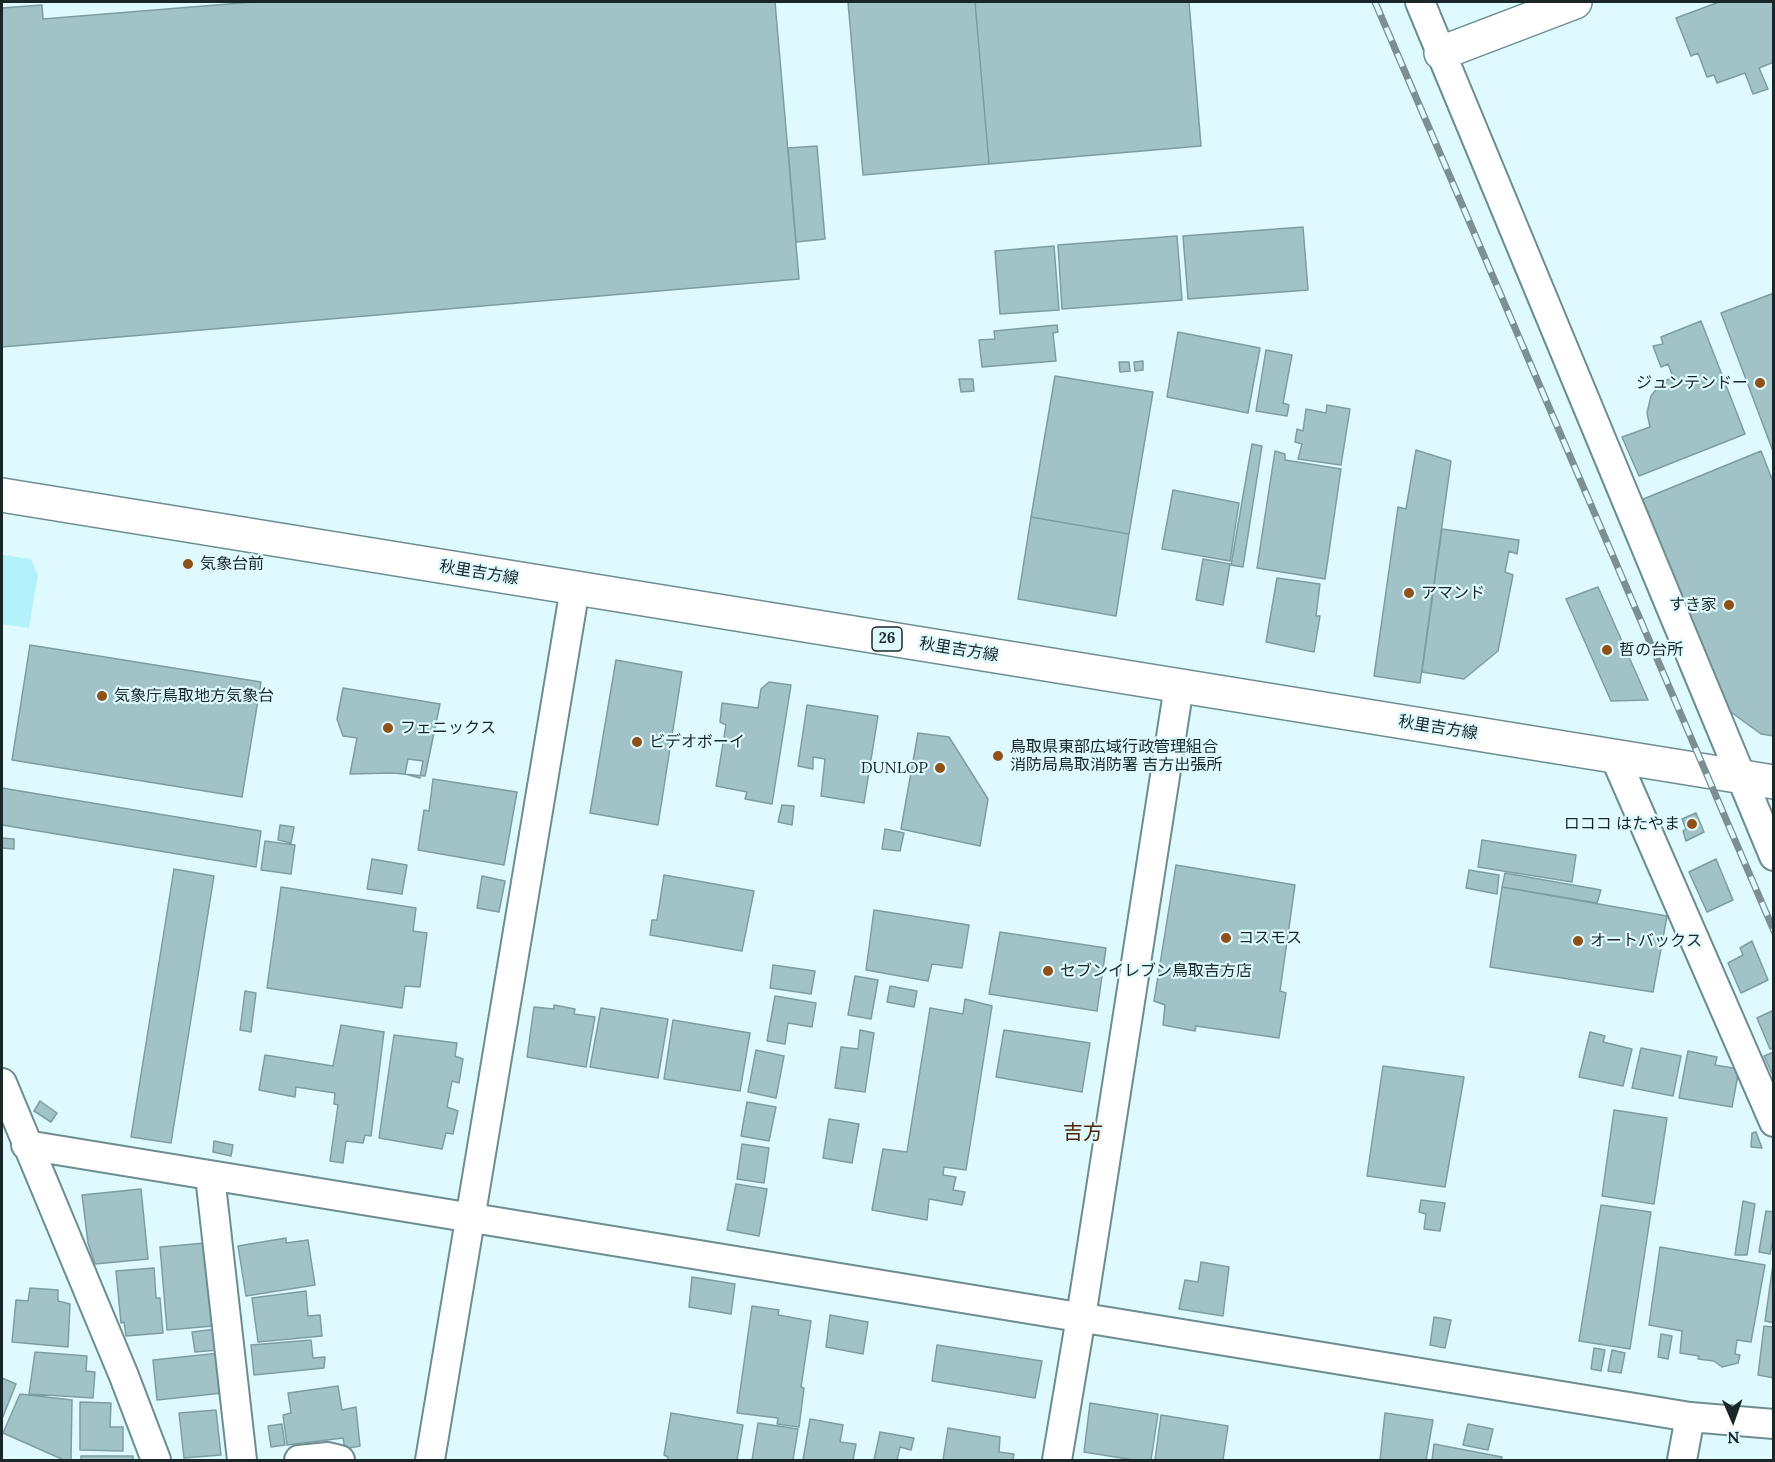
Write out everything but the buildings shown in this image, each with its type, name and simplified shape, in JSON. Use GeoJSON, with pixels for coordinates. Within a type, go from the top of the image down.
{"type":"FeatureCollection","features":[{"type":"Feature","properties":{"kind":"main road"},"geometry":{"type":"LineString","coordinates":[[1442,53],[1575,2]]}},
{"type":"Feature","properties":{"kind":"main road","name":"秋里吉方線"},"geometry":{"type":"LineString","coordinates":[[2,495],[1773,782]]}},
{"type":"Feature","properties":{"kind":"street"},"geometry":{"type":"LineString","coordinates":[[1420,2],[1773,856]]}},
{"type":"Feature","properties":{"kind":"street"},"geometry":{"type":"LineString","coordinates":[[430,1461],[575,588]]}},
{"type":"Feature","properties":{"kind":"street"},"geometry":{"type":"LineString","coordinates":[[1057,1461],[1179,686]]}},
{"type":"Feature","properties":{"kind":"street"},"geometry":{"type":"LineString","coordinates":[[1615,757],[1773,1122]]}},
{"type":"Feature","properties":{"kind":"street"},"geometry":{"type":"LineString","coordinates":[[2,1083],[124,1376],[156,1461]]}},
{"type":"Feature","properties":{"kind":"street"},"geometry":{"type":"LineString","coordinates":[[26,1145],[1690,1417],[1773,1424]]}},
{"type":"Feature","properties":{"kind":"street"},"geometry":{"type":"LineString","coordinates":[[210,1176],[242,1461]]}},
{"type":"Feature","properties":{"kind":"street"},"geometry":{"type":"LineString","coordinates":[[1682,1461],[1690,1417]]}},
{"type":"Feature","properties":{"kind":"street"},"geometry":{"type":"LineString","coordinates":[[299,1461],[328,1457],[340,1461]]}},
{"type":"Feature","properties":{"kind":"shaded area"},"geometry":{"type":"Polygon","coordinates":[[[2,555],[31,559],[38,575],[29,628],[2,624],[2,555]]]}},
{"type":"Feature","properties":{"kind":"railway"},"geometry":{"type":"LineString","coordinates":[[1375,2],[1774,931]]}},
{"type":"Feature","properties":{"kind":"place","name":"ジュンテンドー"},"geometry":{"type":"Point","coordinates":[1760,383]}},
{"type":"Feature","properties":{"kind":"place","name":"気象台前"},"geometry":{"type":"Point","coordinates":[188,564]}},
{"type":"Feature","properties":{"kind":"place","name":"アマンド"},"geometry":{"type":"Point","coordinates":[1409,593]}},
{"type":"Feature","properties":{"kind":"place","name":"すき家"},"geometry":{"type":"Point","coordinates":[1729,605]}},
{"type":"Feature","properties":{"kind":"place","name":"哲の台所"},"geometry":{"type":"Point","coordinates":[1607,650]}},
{"type":"Feature","properties":{"kind":"place","name":"気象庁鳥取地方気象台"},"geometry":{"type":"Point","coordinates":[102,696]}},
{"type":"Feature","properties":{"kind":"place","name":"フェニックス"},"geometry":{"type":"Point","coordinates":[388,728]}},
{"type":"Feature","properties":{"kind":"place","name":"ビデオボーイ"},"geometry":{"type":"Point","coordinates":[637,742]}},
{"type":"Feature","properties":{"kind":"place","name":"鳥取県東部広域行政管理組合 消防局鳥取消防署 吉方出張所"},"geometry":{"type":"Point","coordinates":[998,756]}},
{"type":"Feature","properties":{"kind":"place","name":"DUNLOP"},"geometry":{"type":"Point","coordinates":[940,768]}},
{"type":"Feature","properties":{"kind":"place","name":"ロココ はたやま"},"geometry":{"type":"Point","coordinates":[1692,824]}},
{"type":"Feature","properties":{"kind":"place","name":"コスモス"},"geometry":{"type":"Point","coordinates":[1226,938]}},
{"type":"Feature","properties":{"kind":"place","name":"オートバックス"},"geometry":{"type":"Point","coordinates":[1578,941]}},
{"type":"Feature","properties":{"kind":"place","name":"セブンイレブン鳥取吉方店"},"geometry":{"type":"Point","coordinates":[1048,971]}},
{"type":"Feature","properties":{"kind":"district","name":"吉方"},"geometry":{"type":"Point","coordinates":[1083,1133]}}]}
